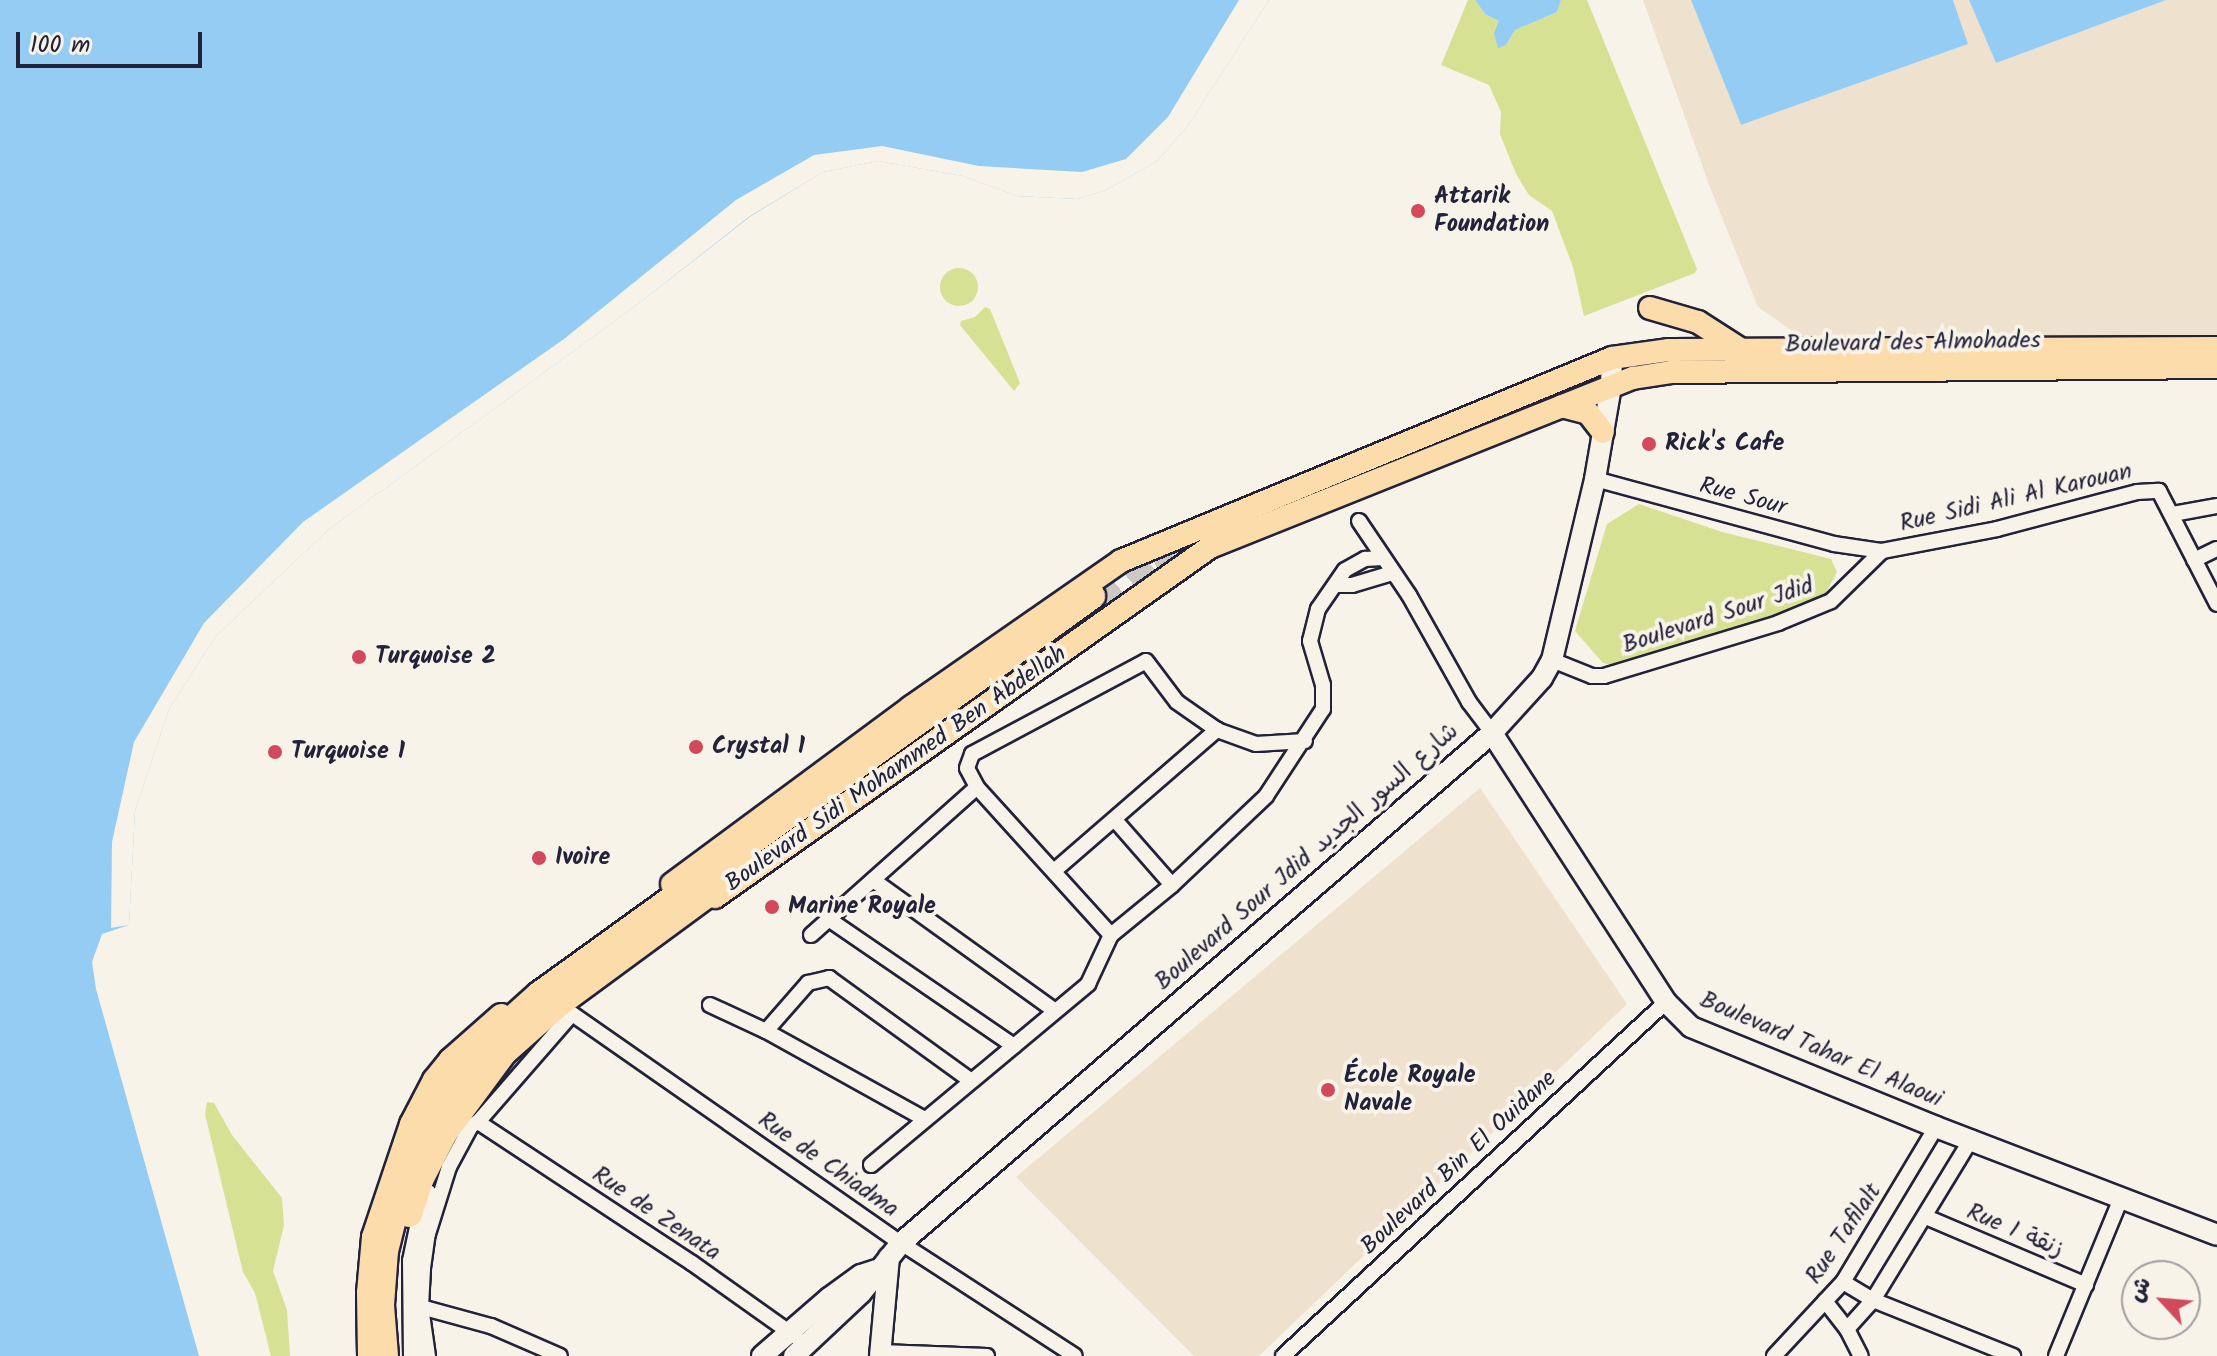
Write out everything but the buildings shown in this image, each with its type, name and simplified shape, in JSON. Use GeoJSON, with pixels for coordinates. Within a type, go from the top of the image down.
{"type":"FeatureCollection","features":[{"type":"Feature","properties":{"kind":"highway"},"geometry":{"type":"LineString","coordinates":[[684,903],[1097,602]]}},
{"type":"Feature","properties":{"kind":"highway","name":"Boulevard Sidi Mohammed Ben Abdellah"},"geometry":{"type":"LineString","coordinates":[[385,1356],[382,1278],[394,1185],[439,1102],[491,1038],[539,995],[684,903]]}},
{"type":"Feature","properties":{"kind":"highway","name":"Boulevard Sidi Mohammed Ben Abdellah"},"geometry":{"type":"LineString","coordinates":[[403,1356],[398,1282],[405,1230],[431,1156],[468,1117],[504,1052],[565,1009],[684,903]]}},
{"type":"Feature","properties":{"kind":"main road"},"geometry":{"type":"LineString","coordinates":[[1650,308],[1698,322],[1740,349]]}},
{"type":"Feature","properties":{"kind":"main road","name":"Boulevard des Almohades"},"geometry":{"type":"LineString","coordinates":[[1611,386],[1648,374],[1671,372],[2217,348]]}},
{"type":"Feature","properties":{"kind":"main road","name":"Boulevard des Almohades"},"geometry":{"type":"LineString","coordinates":[[1612,358],[1669,350],[1740,349],[2054,357],[2217,367]]}},
{"type":"Feature","properties":{"kind":"main road","name":"Boulevard Sidi Mohammed Ben Abdellah"},"geometry":{"type":"LineString","coordinates":[[394,1185],[411,1124],[434,1080],[483,1029],[754,821],[1115,564],[1612,358]]}},
{"type":"Feature","properties":{"kind":"main road","name":"Boulevard Sidi Mohammed Ben Abdellah"},"geometry":{"type":"LineString","coordinates":[[684,903],[738,883],[1202,552],[1611,386]]}},
{"type":"Feature","properties":{"kind":"main road"},"geometry":{"type":"LineString","coordinates":[[1562,406],[1588,413],[1603,432]]}},
{"type":"Feature","properties":{"kind":"main road"},"geometry":{"type":"LineString","coordinates":[[1115,564],[1113,590],[1119,595],[1139,595]]}},
{"type":"Feature","properties":{"kind":"main road"},"geometry":{"type":"LineString","coordinates":[[369,1356],[369,1263],[378,1216],[394,1185]]}},
{"type":"Feature","properties":{"kind":"street","name":"Boulevard Sour Jdid شارع السور الجديد"},"geometry":{"type":"LineString","coordinates":[[762,1356],[789,1331],[889,1256],[1492,733],[1529,694],[1552,660],[1595,479],[1611,386],[1612,358]]}},
{"type":"Feature","properties":{"kind":"street","name":"Rue Sour"},"geometry":{"type":"LineString","coordinates":[[1595,479],[1834,544],[1882,551]]}},
{"type":"Feature","properties":{"kind":"street","name":"Rue Sidi Ali Al Karouan"},"geometry":{"type":"LineString","coordinates":[[1882,551],[1997,529],[2137,492],[2159,491],[2173,514]]}},
{"type":"Feature","properties":{"kind":"street"},"geometry":{"type":"LineString","coordinates":[[2217,506],[2173,514],[2217,604]]}},
{"type":"Feature","properties":{"kind":"street"},"geometry":{"type":"LineString","coordinates":[[1359,521],[1409,595],[1469,702],[1492,733]]}},
{"type":"Feature","properties":{"kind":"street"},"geometry":{"type":"LineString","coordinates":[[2194,560],[2217,549]]}},
{"type":"Feature","properties":{"kind":"street","name":"Boulevard Sour Jdid"},"geometry":{"type":"LineString","coordinates":[[1552,660],[1592,676],[1604,676],[1778,623],[1831,601],[1882,551]]}},
{"type":"Feature","properties":{"kind":"street"},"geometry":{"type":"LineString","coordinates":[[871,1165],[1096,974],[1111,935],[1172,885],[1266,796],[1305,741],[1325,698],[1310,641],[1311,625],[1318,609],[1338,585],[1345,570],[1356,563],[1383,558]]}},
{"type":"Feature","properties":{"kind":"street"},"geometry":{"type":"LineString","coordinates":[[1338,585],[1352,585],[1392,573]]}},
{"type":"Feature","properties":{"kind":"street"},"geometry":{"type":"LineString","coordinates":[[1111,935],[977,787],[967,768],[972,754],[1143,661],[1149,662],[1177,702],[1217,730],[1256,744],[1305,741]]}},
{"type":"Feature","properties":{"kind":"street"},"geometry":{"type":"LineString","coordinates":[[1054,871],[1217,730]]}},
{"type":"Feature","properties":{"kind":"street","name":"Boulevard Tahar El Alaoui"},"geometry":{"type":"LineString","coordinates":[[1492,733],[1678,1017],[1707,1035],[2217,1235]]}},
{"type":"Feature","properties":{"kind":"street"},"geometry":{"type":"LineString","coordinates":[[811,935],[977,787]]}},
{"type":"Feature","properties":{"kind":"street"},"geometry":{"type":"LineString","coordinates":[[1115,820],[1172,885]]}},
{"type":"Feature","properties":{"kind":"street"},"geometry":{"type":"LineString","coordinates":[[873,880],[1055,1011]]}},
{"type":"Feature","properties":{"kind":"street"},"geometry":{"type":"LineString","coordinates":[[830,920],[1014,1046]]}},
{"type":"Feature","properties":{"kind":"street"},"geometry":{"type":"LineString","coordinates":[[766,1031],[808,983],[829,978],[970,1080]]}},
{"type":"Feature","properties":{"kind":"street","name":"Boulevard Bin El Ouidane"},"geometry":{"type":"LineString","coordinates":[[1283,1356],[1666,1002]]}},
{"type":"Feature","properties":{"kind":"street"},"geometry":{"type":"LineString","coordinates":[[710,1005],[766,1031],[923,1118]]}},
{"type":"Feature","properties":{"kind":"street","name":"Rue de Chiadma"},"geometry":{"type":"LineString","coordinates":[[565,1009],[889,1256],[1075,1356]]}},
{"type":"Feature","properties":{"kind":"street"},"geometry":{"type":"LineString","coordinates":[[428,1356],[421,1307],[427,1245],[435,1208],[468,1117]]}},
{"type":"Feature","properties":{"kind":"street"},"geometry":{"type":"LineString","coordinates":[[414,1356],[411,1301],[419,1223],[429,1184],[468,1117]]}},
{"type":"Feature","properties":{"kind":"street","name":"Rue de Zenata"},"geometry":{"type":"LineString","coordinates":[[468,1117],[789,1331],[799,1351]]}},
{"type":"Feature","properties":{"kind":"street","name":"Rue Tafilalt"},"geometry":{"type":"LineString","coordinates":[[1774,1356],[1843,1282],[1936,1127]]}},
{"type":"Feature","properties":{"kind":"street"},"geometry":{"type":"LineString","coordinates":[[1847,1329],[1873,1300],[1972,1138]]}},
{"type":"Feature","properties":{"kind":"street"},"geometry":{"type":"LineString","coordinates":[[2056,1356],[2122,1196]]}},
{"type":"Feature","properties":{"kind":"street","name":"Rue 1 زنقة"},"geometry":{"type":"LineString","coordinates":[[1926,1217],[2086,1285]]}},
{"type":"Feature","properties":{"kind":"street","name":"Boulevard Sour Jdid شارع السور الجديد"},"geometry":{"type":"LineString","coordinates":[[799,1351],[861,1293],[889,1256]]}},
{"type":"Feature","properties":{"kind":"street"},"geometry":{"type":"LineString","coordinates":[[889,1256],[880,1354],[987,1356]]}},
{"type":"Feature","properties":{"kind":"street"},"geometry":{"type":"LineString","coordinates":[[1843,1282],[1873,1300],[2013,1356]]}},
{"type":"Feature","properties":{"kind":"street"},"geometry":{"type":"LineString","coordinates":[[1825,1301],[1847,1329],[1861,1356]]}},
{"type":"Feature","properties":{"kind":"street"},"geometry":{"type":"LineString","coordinates":[[421,1307],[491,1326],[560,1356]]}},
{"type":"Feature","properties":{"kind":"shaded area"},"geometry":{"type":"Polygon","coordinates":[[[1643,0],[1691,0],[1741,125],[1968,44],[1953,0],[1969,0],[1996,63],[2166,0],[2217,0],[2217,336],[1807,341],[1758,307],[1711,190],[1643,0]]]}},
{"type":"Feature","properties":{"kind":"shaded area","name":"École Royale Navale"},"geometry":{"type":"Polygon","coordinates":[[[1480,788],[1627,1004],[1259,1356],[1194,1356],[1016,1177],[1480,788]]]}},
{"type":"Feature","properties":{"kind":"green space"},"geometry":{"type":"Polygon","coordinates":[[[1468,0],[1475,0],[1485,14],[1499,21],[1506,45],[1515,30],[1557,12],[1561,0],[1587,0],[1697,269],[1695,273],[1584,316],[1573,267],[1552,211],[1529,195],[1516,174],[1500,134],[1501,112],[1489,85],[1441,65],[1468,0]]]}},
{"type":"Feature","properties":{"kind":"green space"},"geometry":{"type":"Polygon","coordinates":[[[959,268],[973,273],[978,287],[973,301],[959,306],[945,301],[940,287],[945,273],[959,268]]]}},
{"type":"Feature","properties":{"kind":"green space"},"geometry":{"type":"Polygon","coordinates":[[[985,307],[990,309],[1020,383],[1014,391],[960,325],[961,321],[975,317],[985,307]]]}},
{"type":"Feature","properties":{"kind":"green space"},"geometry":{"type":"Polygon","coordinates":[[[1639,504],[1722,532],[1831,559],[1837,572],[1822,600],[1619,667],[1603,663],[1575,631],[1607,524],[1639,504]]]}},
{"type":"Feature","properties":{"kind":"green space"},"geometry":{"type":"Polygon","coordinates":[[[207,1102],[214,1103],[232,1135],[282,1198],[284,1225],[273,1271],[287,1310],[290,1356],[271,1356],[255,1293],[243,1272],[205,1114],[207,1102]]]}},
{"type":"Feature","properties":{"kind":"water"},"geometry":{"type":"Polygon","coordinates":[[[0,0],[1269,0],[1187,127],[1156,162],[1106,190],[1077,199],[1017,196],[963,176],[878,161],[823,172],[751,216],[638,304],[328,530],[216,636],[170,707],[135,811],[129,925],[102,934],[92,962],[96,989],[199,1356],[0,1356],[0,0]]]}},
{"type":"Feature","properties":{"kind":"water"},"geometry":{"type":"Polygon","coordinates":[[[1475,0],[1561,0],[1557,12],[1515,30],[1506,45],[1498,48],[1494,33],[1499,21],[1485,14],[1475,0]]]}},
{"type":"Feature","properties":{"kind":"water"},"geometry":{"type":"Polygon","coordinates":[[[1691,0],[1953,0],[1968,44],[1741,125],[1691,0]]]}},
{"type":"Feature","properties":{"kind":"water"},"geometry":{"type":"Polygon","coordinates":[[[1969,0],[2166,0],[1996,63],[1969,0]]]}},
{"type":"Feature","properties":{"kind":"pier"},"geometry":{"type":"Polygon","coordinates":[[[1239,0],[1269,0],[1187,127],[1156,162],[1106,190],[1077,199],[1017,196],[963,176],[878,161],[823,172],[750,216],[638,304],[328,530],[216,636],[170,707],[135,811],[129,925],[111,928],[112,842],[134,742],[204,623],[303,522],[564,339],[736,200],[814,155],[882,146],[979,166],[1082,172],[1126,159],[1168,117],[1239,0]]]}},
{"type":"Feature","properties":{"kind":"tunnel"},"geometry":{"type":"LineString","coordinates":[[1102,608],[1155,564],[1227,530]]}},
{"type":"Feature","properties":{"kind":"place","name":"Attarik Foundation"},"geometry":{"type":"Point","coordinates":[1418,211]}},
{"type":"Feature","properties":{"kind":"place","name":"Rick's Cafe"},"geometry":{"type":"Point","coordinates":[1649,444]}},
{"type":"Feature","properties":{"kind":"place","name":"Turquoise 2"},"geometry":{"type":"Point","coordinates":[359,657]}},
{"type":"Feature","properties":{"kind":"place","name":"Crystal 1"},"geometry":{"type":"Point","coordinates":[696,747]}},
{"type":"Feature","properties":{"kind":"place","name":"Turquoise 1"},"geometry":{"type":"Point","coordinates":[275,752]}},
{"type":"Feature","properties":{"kind":"place","name":"Ivoire"},"geometry":{"type":"Point","coordinates":[539,858]}},
{"type":"Feature","properties":{"kind":"place","name":"Marine Royale"},"geometry":{"type":"Point","coordinates":[772,907]}},
{"type":"Feature","properties":{"kind":"place","name":"École Royale Navale"},"geometry":{"type":"Point","coordinates":[1328,1090]}}]}
